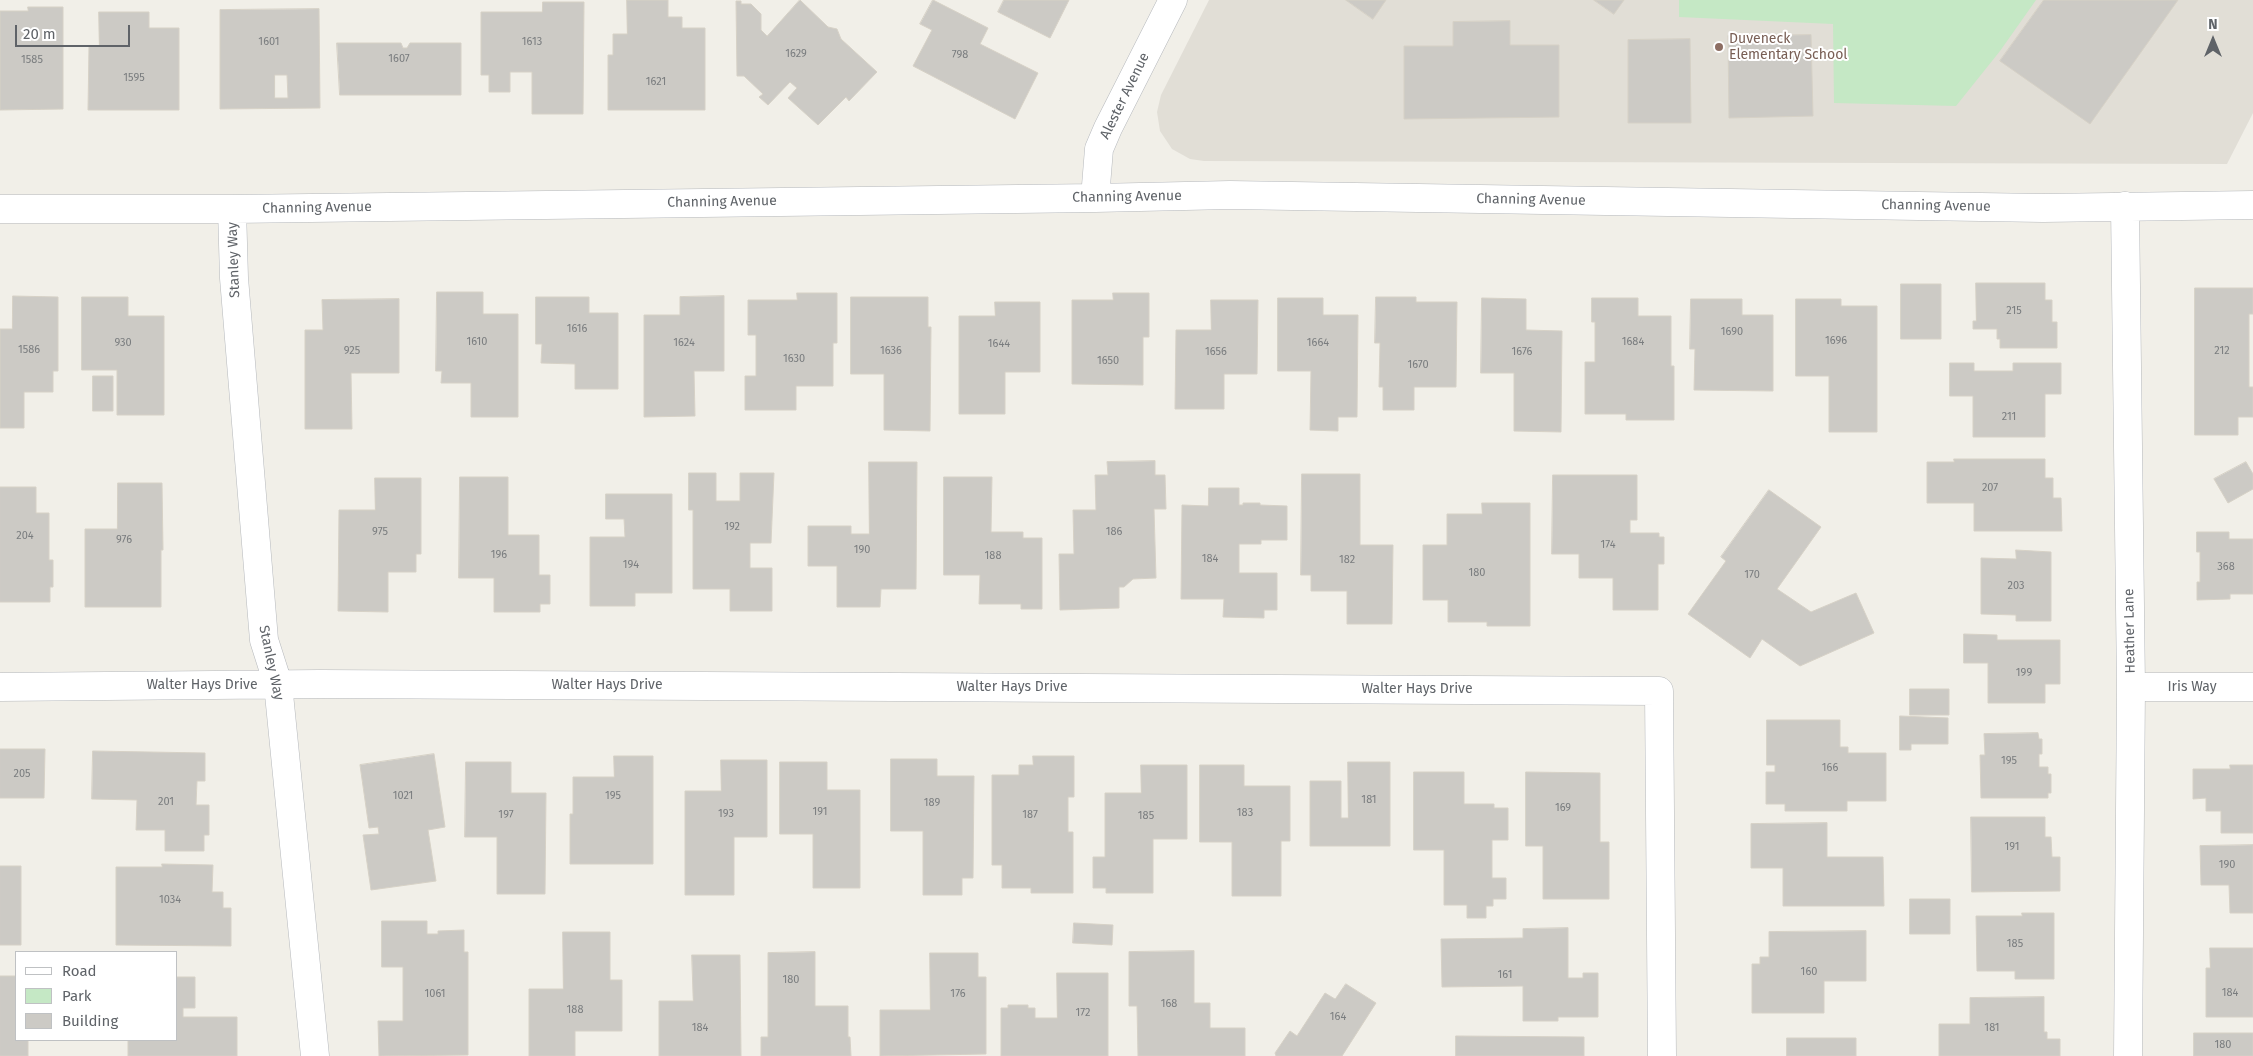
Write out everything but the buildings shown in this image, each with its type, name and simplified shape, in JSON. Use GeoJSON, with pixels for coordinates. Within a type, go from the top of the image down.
{"type":"FeatureCollection","features":[{"type":"Feature","properties":{"kind":"street","name":"Alester Avenue"},"geometry":{"type":"LineString","coordinates":[[1096,198],[1099,149],[1173,0]]}},
{"type":"Feature","properties":{"kind":"street","name":"Channing Avenue"},"geometry":{"type":"LineString","coordinates":[[0,209],[232,209],[1230,195],[2023,208],[2253,205]]}},
{"type":"Feature","properties":{"kind":"street","name":"Heather Lane"},"geometry":{"type":"LineString","coordinates":[[2125,206],[2131,687],[2128,1056]]}},
{"type":"Feature","properties":{"kind":"street","name":"Stanley Way"},"geometry":{"type":"LineString","coordinates":[[232,209],[234,278],[264,640],[278,684],[315,1056]]}},
{"type":"Feature","properties":{"kind":"street","name":"Walter Hays Drive"},"geometry":{"type":"LineString","coordinates":[[0,687],[278,684],[1659,691],[1662,1056]]}},
{"type":"Feature","properties":{"kind":"street","name":"Iris Way"},"geometry":{"type":"LineString","coordinates":[[2131,687],[2253,687]]}},
{"type":"Feature","properties":{"kind":"shaded area","name":"Duveneck Elementary School"},"geometry":{"type":"Polygon","coordinates":[[[1209,0],[2253,0],[2253,113],[2227,164],[1204,161],[1190,159],[1172,149],[1160,131],[1157,112],[1161,95],[1209,0]]]}},
{"type":"Feature","properties":{"kind":"green space"},"geometry":{"type":"Polygon","coordinates":[[[1679,0],[2036,0],[2000,51],[1956,106],[1834,103],[1833,24],[1679,17],[1679,0]]]}},
{"type":"Feature","properties":{"kind":"place","name":"Duveneck Elementary School"},"geometry":{"type":"Point","coordinates":[1719,47]}}]}
